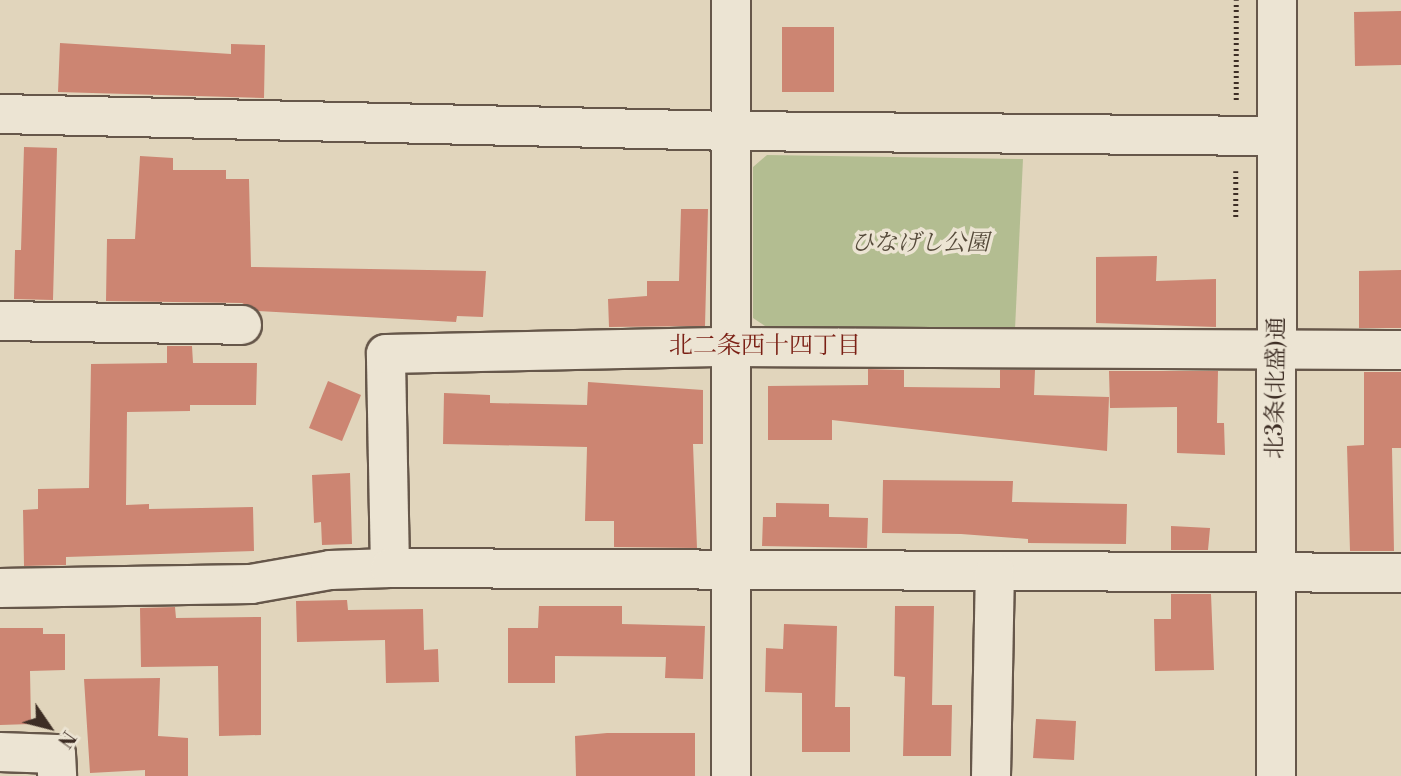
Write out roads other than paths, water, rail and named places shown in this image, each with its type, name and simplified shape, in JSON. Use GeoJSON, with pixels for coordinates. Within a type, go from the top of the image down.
{"type":"FeatureCollection","features":[{"type":"Feature","properties":{"kind":"street"},"geometry":{"type":"LineString","coordinates":[[731,0],[731,776]]}},
{"type":"Feature","properties":{"kind":"street","name":"北3条(北盛)通"},"geometry":{"type":"LineString","coordinates":[[1276,776],[1273,572],[1278,347],[1277,0]]}},
{"type":"Feature","properties":{"kind":"street"},"geometry":{"type":"LineString","coordinates":[[0,114],[731,131],[1276,136]]}},
{"type":"Feature","properties":{"kind":"street"},"geometry":{"type":"LineString","coordinates":[[0,321],[242,325]]}},
{"type":"Feature","properties":{"kind":"street"},"geometry":{"type":"LineString","coordinates":[[390,568],[386,354],[729,347],[1278,347],[1401,350]]}},
{"type":"Feature","properties":{"kind":"street"},"geometry":{"type":"LineString","coordinates":[[0,588],[251,584],[330,570],[390,568],[1401,573]]}},
{"type":"Feature","properties":{"kind":"street"},"geometry":{"type":"LineString","coordinates":[[991,776],[995,573]]}},
{"type":"Feature","properties":{"kind":"street"},"geometry":{"type":"LineString","coordinates":[[0,752],[56,754],[57,776]]}},
{"type":"Feature","properties":{"kind":"district","name":"北二条西十四丁目"},"geometry":{"type":"Point","coordinates":[765,347]}},
{"type":"Feature","properties":{"kind":"park label","name":"ひなげし公園"},"geometry":{"type":"Point","coordinates":[920,243]}}]}
